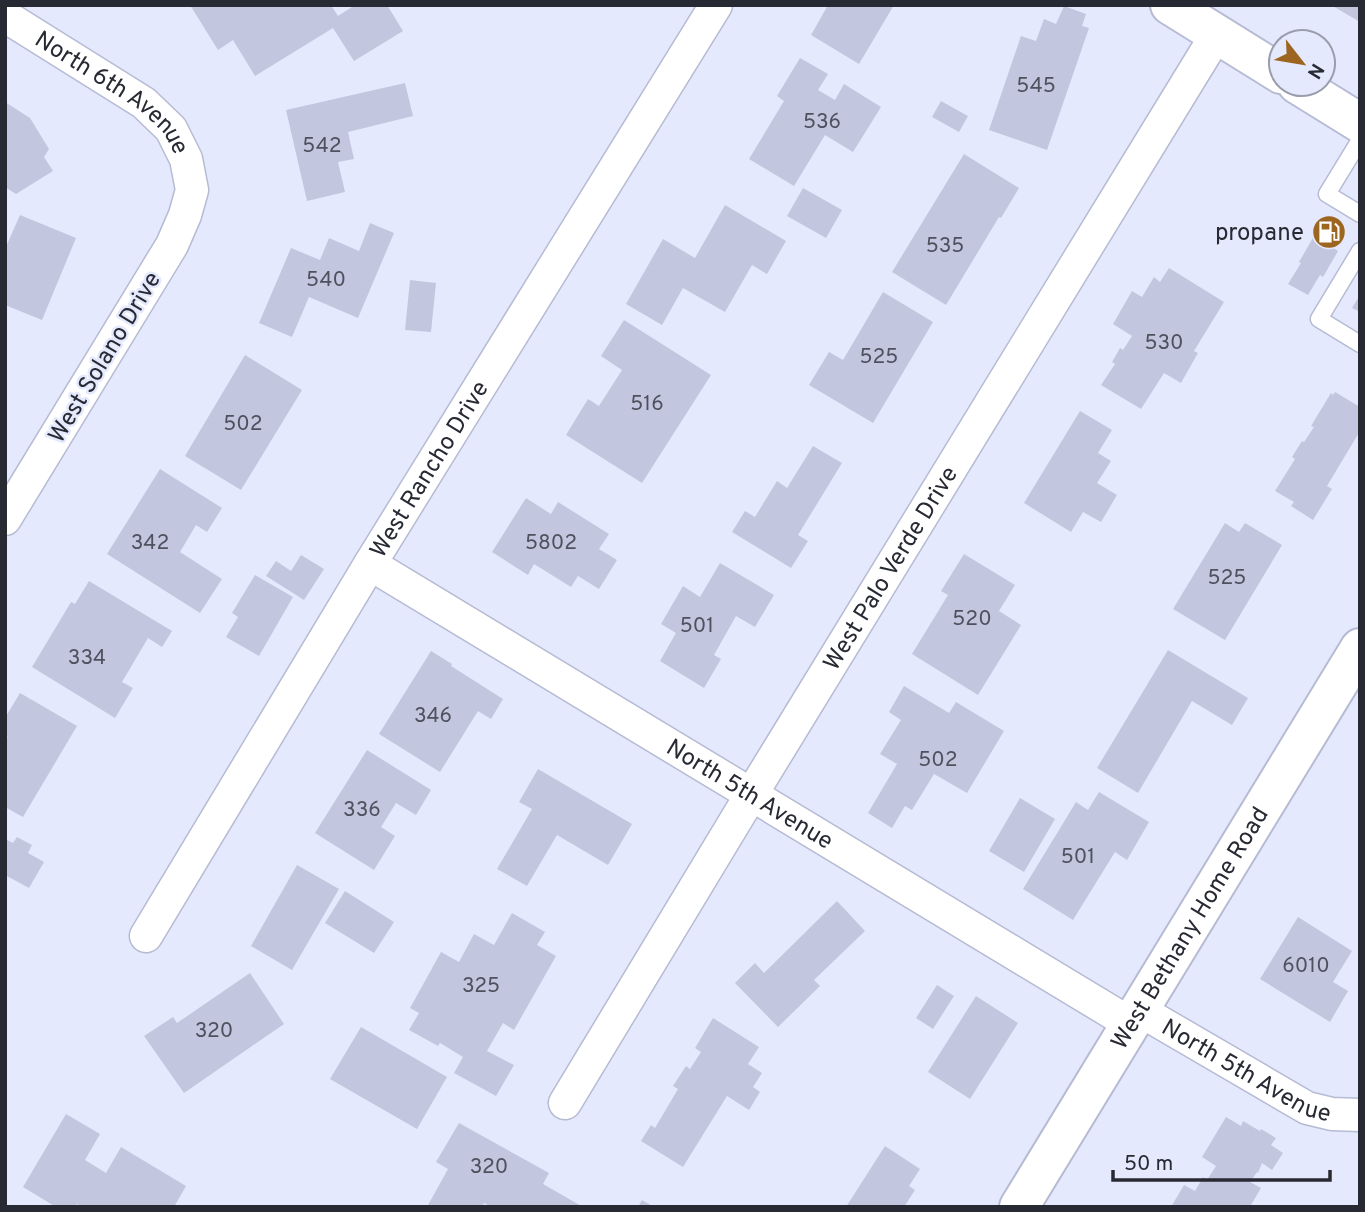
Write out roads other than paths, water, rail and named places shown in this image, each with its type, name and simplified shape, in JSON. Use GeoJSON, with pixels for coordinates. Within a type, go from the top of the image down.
{"type":"FeatureCollection","features":[{"type":"Feature","properties":{"kind":"main road"},"geometry":{"type":"LineString","coordinates":[[1175,7],[1267,65]]}},
{"type":"Feature","properties":{"kind":"main road"},"geometry":{"type":"LineString","coordinates":[[1320,98],[1360,123]]}},
{"type":"Feature","properties":{"kind":"main road","name":"West Bethany Home Road"},"geometry":{"type":"LineString","coordinates":[[1019,1207],[1360,648]]}},
{"type":"Feature","properties":{"kind":"street","name":"West Rancho Drive"},"geometry":{"type":"LineString","coordinates":[[146,936],[370,564],[716,5]]}},
{"type":"Feature","properties":{"kind":"street","name":"North 6th Avenue"},"geometry":{"type":"LineString","coordinates":[[5,16],[144,103],[171,129],[186,159],[192,190]]}},
{"type":"Feature","properties":{"kind":"street","name":"West Palo Verde Drive"},"geometry":{"type":"LineString","coordinates":[[565,1103],[1217,34]]}},
{"type":"Feature","properties":{"kind":"street","name":"West Solano Drive"},"geometry":{"type":"LineString","coordinates":[[5,519],[172,245],[186,215],[192,190]]}},
{"type":"Feature","properties":{"kind":"street","name":"North 5th Avenue"},"geometry":{"type":"LineString","coordinates":[[370,564],[751,795],[1135,1017],[1307,1108],[1332,1114],[1360,1115]]}},
{"type":"Feature","properties":{"kind":"lane"},"geometry":{"type":"LineString","coordinates":[[1360,140],[1327,194],[1360,214]]}},
{"type":"Feature","properties":{"kind":"lane"},"geometry":{"type":"LineString","coordinates":[[1360,251],[1319,319],[1360,344]]}},
{"type":"Feature","properties":{"kind":"place","name":"propane"},"geometry":{"type":"Point","coordinates":[1329,232]}}]}
